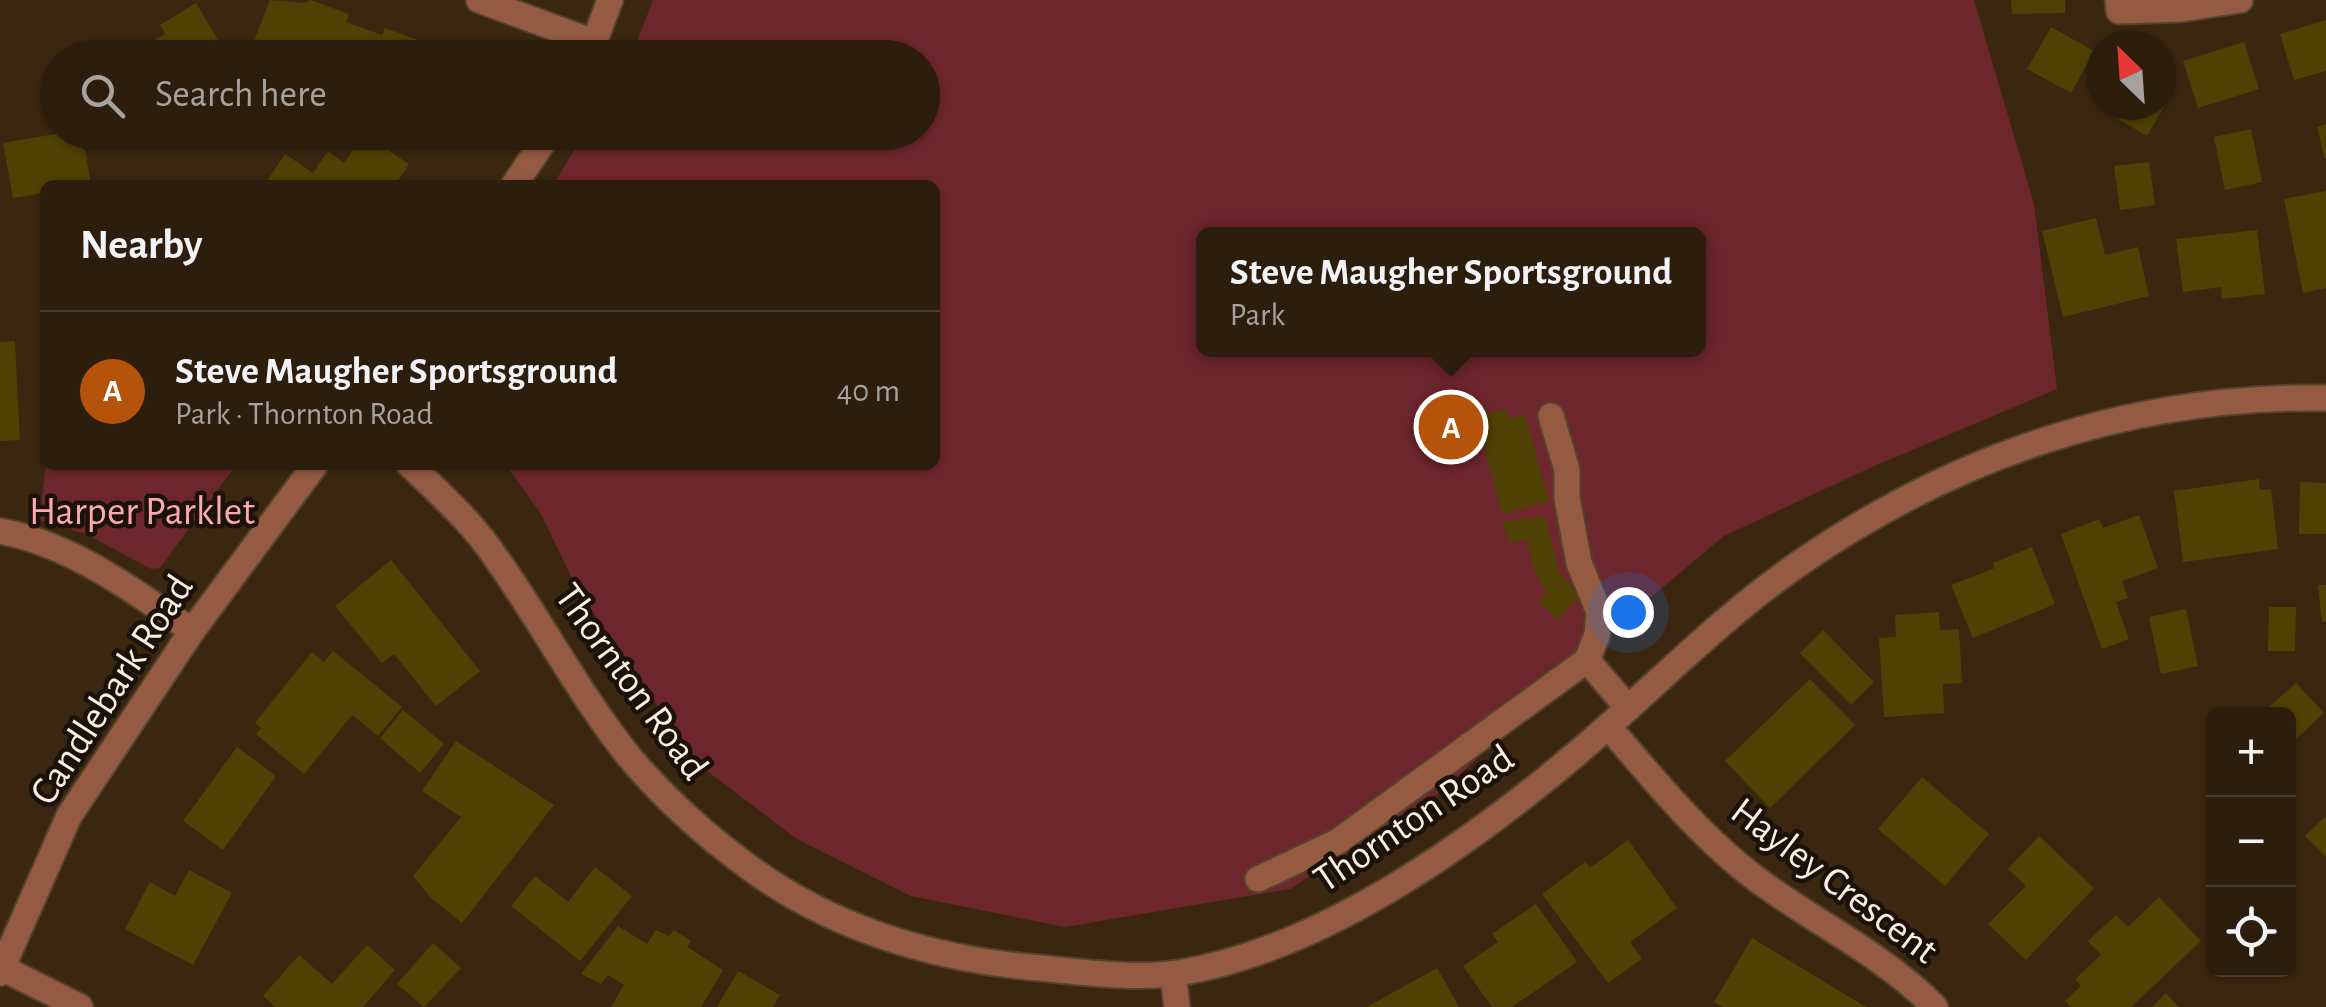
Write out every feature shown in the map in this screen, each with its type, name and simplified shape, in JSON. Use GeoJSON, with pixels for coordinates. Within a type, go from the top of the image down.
{"type":"FeatureCollection","features":[{"type":"Feature","properties":{"kind":"street"},"geometry":{"type":"LineString","coordinates":[[478,0],[569,40]]}},
{"type":"Feature","properties":{"kind":"street"},"geometry":{"type":"LineString","coordinates":[[596,40],[610,0]]}},
{"type":"Feature","properties":{"kind":"street"},"geometry":{"type":"LineString","coordinates":[[2118,0],[2119,11],[2181,9],[2240,0]]}},
{"type":"Feature","properties":{"kind":"street"},"geometry":{"type":"LineString","coordinates":[[517,180],[538,150]]}},
{"type":"Feature","properties":{"kind":"street","name":"Thornton Road"},"geometry":{"type":"LineString","coordinates":[[415,470],[493,552],[584,696],[632,759],[685,816],[754,872],[812,905],[891,940],[972,962],[1080,972],[1173,974],[1236,959],[1308,932],[1372,899],[1524,795],[1794,566],[1948,476],[2082,426],[2160,408],[2270,397],[2326,398]]}},
{"type":"Feature","properties":{"kind":"street"},"geometry":{"type":"LineString","coordinates":[[1258,879],[1337,842],[1587,660],[1597,635],[1599,612],[1578,563],[1567,498],[1567,470],[1551,416]]}},
{"type":"Feature","properties":{"kind":"street","name":"Candlebark Road"},"geometry":{"type":"LineString","coordinates":[[1,970],[69,816],[192,630],[312,470]]}},
{"type":"Feature","properties":{"kind":"street"},"geometry":{"type":"LineString","coordinates":[[0,532],[19,535],[111,575],[192,630]]}},
{"type":"Feature","properties":{"kind":"street"},"geometry":{"type":"LineString","coordinates":[[1587,660],[1628,708]]}},
{"type":"Feature","properties":{"kind":"street","name":"Hayley Crescent"},"geometry":{"type":"LineString","coordinates":[[1608,726],[1705,832],[1758,880],[1847,936],[1910,982],[1935,1007]]}},
{"type":"Feature","properties":{"kind":"street"},"geometry":{"type":"LineString","coordinates":[[1,970],[80,1007]]}},
{"type":"Feature","properties":{"kind":"street"},"geometry":{"type":"LineString","coordinates":[[1173,974],[1177,1007]]}},
{"type":"Feature","properties":{"kind":"green space"},"geometry":{"type":"Polygon","coordinates":[[[653,0],[1974,0],[2034,204],[2057,389],[1872,467],[1724,536],[1620,623],[1445,789],[1290,889],[1065,927],[911,896],[797,839],[698,764],[577,589],[541,514],[510,470],[940,470],[940,180],[556,180],[575,150],[940,150],[940,40],[638,40],[653,0]]]}},
{"type":"Feature","properties":{"kind":"green space","name":"Harper Parklet"},"geometry":{"type":"Polygon","coordinates":[[[45,470],[232,470],[160,568],[151,569],[86,534],[39,520],[45,470]]]}},
{"type":"Feature","properties":{"kind":"building"},"geometry":{"type":"Polygon","coordinates":[[[270,0],[311,0],[349,14],[346,22],[382,35],[385,28],[417,40],[254,40],[270,0]]]}},
{"type":"Feature","properties":{"kind":"building"},"geometry":{"type":"Polygon","coordinates":[[[2011,0],[2065,0],[2065,13],[2012,14],[2011,0]]]}},
{"type":"Feature","properties":{"kind":"building"},"geometry":{"type":"Polygon","coordinates":[[[196,3],[218,40],[155,40],[165,34],[160,25],[196,3]]]}},
{"type":"Feature","properties":{"kind":"building"},"geometry":{"type":"Polygon","coordinates":[[[2326,20],[2326,71],[2294,80],[2280,34],[2326,20]]]}},
{"type":"Feature","properties":{"kind":"building"},"geometry":{"type":"Polygon","coordinates":[[[2051,27],[2086,47],[2086,66],[2071,93],[2027,69],[2051,27]]]}},
{"type":"Feature","properties":{"kind":"building"},"geometry":{"type":"Polygon","coordinates":[[[2244,42],[2259,89],[2198,108],[2183,61],[2244,42]]]}},
{"type":"Feature","properties":{"kind":"building"},"geometry":{"type":"Polygon","coordinates":[[[2120,120],[2156,120],[2147,136],[2120,120]]]}},
{"type":"Feature","properties":{"kind":"building"},"geometry":{"type":"Polygon","coordinates":[[[2326,124],[2326,158],[2325,159],[2317,127],[2326,124]]]}},
{"type":"Feature","properties":{"kind":"building"},"geometry":{"type":"Polygon","coordinates":[[[2251,129],[2262,182],[2225,190],[2214,137],[2251,129]]]}},
{"type":"Feature","properties":{"kind":"building"},"geometry":{"type":"Polygon","coordinates":[[[40,137],[40,150],[85,150],[90,180],[40,180],[40,194],[13,198],[3,143],[40,137]]]}},
{"type":"Feature","properties":{"kind":"building"},"geometry":{"type":"Polygon","coordinates":[[[353,150],[388,150],[409,164],[398,180],[267,180],[285,154],[313,173],[328,151],[344,163],[353,150]]]}},
{"type":"Feature","properties":{"kind":"building"},"geometry":{"type":"Polygon","coordinates":[[[2149,162],[2155,205],[2120,210],[2114,166],[2149,162]]]}},
{"type":"Feature","properties":{"kind":"building"},"geometry":{"type":"Polygon","coordinates":[[[2326,191],[2326,288],[2303,293],[2284,199],[2326,191]]]}},
{"type":"Feature","properties":{"kind":"building"},"geometry":{"type":"Polygon","coordinates":[[[2096,218],[2105,255],[2138,247],[2149,296],[2063,317],[2042,231],[2096,218]]]}},
{"type":"Feature","properties":{"kind":"building"},"geometry":{"type":"Polygon","coordinates":[[[2257,230],[2265,294],[2222,299],[2221,287],[2183,292],[2176,239],[2257,230]]]}},
{"type":"Feature","properties":{"kind":"building"},"geometry":{"type":"Polygon","coordinates":[[[15,341],[20,440],[0,441],[0,342],[15,341]]]}},
{"type":"Feature","properties":{"kind":"building"},"geometry":{"type":"Polygon","coordinates":[[[1505,409],[1508,419],[1525,414],[1549,501],[1502,514],[1476,417],[1505,409]]]}},
{"type":"Feature","properties":{"kind":"building"},"geometry":{"type":"Polygon","coordinates":[[[2259,479],[2260,490],[2271,489],[2278,549],[2183,562],[2174,491],[2259,479]]]}},
{"type":"Feature","properties":{"kind":"building"},"geometry":{"type":"Polygon","coordinates":[[[2300,482],[2326,483],[2326,534],[2299,534],[2300,482]]]}},
{"type":"Feature","properties":{"kind":"building"},"geometry":{"type":"Polygon","coordinates":[[[2139,515],[2158,568],[2122,581],[2128,598],[2116,602],[2129,639],[2102,649],[2061,534],[2099,519],[2103,528],[2139,515]]]}},
{"type":"Feature","properties":{"kind":"building"},"geometry":{"type":"Polygon","coordinates":[[[1546,519],[1560,574],[1581,594],[1558,620],[1539,602],[1547,592],[1536,575],[1526,539],[1509,543],[1503,522],[1546,519]]]}},
{"type":"Feature","properties":{"kind":"building"},"geometry":{"type":"Polygon","coordinates":[[[2032,547],[2055,604],[1973,638],[1951,585],[1995,568],[1993,563],[2032,547]]]}},
{"type":"Feature","properties":{"kind":"building"},"geometry":{"type":"Polygon","coordinates":[[[391,560],[480,671],[436,706],[394,654],[382,663],[335,606],[391,560]]]}},
{"type":"Feature","properties":{"kind":"building"},"geometry":{"type":"Polygon","coordinates":[[[2318,585],[2326,585],[2326,622],[2322,622],[2318,585]]]}},
{"type":"Feature","properties":{"kind":"building"},"geometry":{"type":"Polygon","coordinates":[[[2269,607],[2296,607],[2295,651],[2268,651],[2269,607]]]}},
{"type":"Feature","properties":{"kind":"building"},"geometry":{"type":"Polygon","coordinates":[[[2186,609],[2198,666],[2161,674],[2149,617],[2186,609]]]}},
{"type":"Feature","properties":{"kind":"building"},"geometry":{"type":"Polygon","coordinates":[[[1939,612],[1940,630],[1959,629],[1962,683],[1943,684],[1944,713],[1884,717],[1879,638],[1896,637],[1895,615],[1939,612]]]}},
{"type":"Feature","properties":{"kind":"building"},"geometry":{"type":"Polygon","coordinates":[[[1823,630],[1874,682],[1851,705],[1800,653],[1823,630]]]}},
{"type":"Feature","properties":{"kind":"building"},"geometry":{"type":"Polygon","coordinates":[[[333,651],[402,707],[378,736],[352,715],[304,774],[256,734],[261,728],[255,723],[312,652],[324,662],[333,651]]]}},
{"type":"Feature","properties":{"kind":"building"},"geometry":{"type":"Polygon","coordinates":[[[1810,679],[1855,725],[1770,808],[1725,761],[1810,679]]]}},
{"type":"Feature","properties":{"kind":"building"},"geometry":{"type":"Polygon","coordinates":[[[2296,683],[2324,713],[2296,739],[2296,707],[2269,707],[2296,683]]]}},
{"type":"Feature","properties":{"kind":"building"},"geometry":{"type":"Polygon","coordinates":[[[403,710],[444,744],[420,773],[380,738],[403,710]]]}},
{"type":"Feature","properties":{"kind":"building"},"geometry":{"type":"Polygon","coordinates":[[[456,741],[554,805],[462,923],[431,898],[413,876],[461,817],[422,791],[456,741]]]}},
{"type":"Feature","properties":{"kind":"building"},"geometry":{"type":"Polygon","coordinates":[[[237,747],[276,776],[223,850],[183,821],[237,747]]]}},
{"type":"Feature","properties":{"kind":"building"},"geometry":{"type":"Polygon","coordinates":[[[1922,777],[1989,834],[1945,886],[1878,829],[1922,777]]]}},
{"type":"Feature","properties":{"kind":"building"},"geometry":{"type":"Polygon","coordinates":[[[2326,816],[2326,857],[2305,836],[2326,816]]]}},
{"type":"Feature","properties":{"kind":"building"},"geometry":{"type":"Polygon","coordinates":[[[2039,836],[2094,888],[2026,960],[1988,924],[2026,886],[2008,869],[2039,836]]]}},
{"type":"Feature","properties":{"kind":"building"},"geometry":{"type":"Polygon","coordinates":[[[1628,840],[1677,908],[1630,942],[1642,959],[1608,983],[1542,894],[1585,862],[1590,868],[1628,840]]]}},
{"type":"Feature","properties":{"kind":"building"},"geometry":{"type":"Polygon","coordinates":[[[595,867],[632,896],[580,961],[511,906],[535,876],[568,902],[595,867]]]}},
{"type":"Feature","properties":{"kind":"building"},"geometry":{"type":"Polygon","coordinates":[[[189,870],[232,893],[193,965],[125,929],[150,882],[175,896],[189,870]]]}},
{"type":"Feature","properties":{"kind":"building"},"geometry":{"type":"Polygon","coordinates":[[[2159,897],[2201,941],[2131,1007],[2071,1007],[2065,1001],[2081,986],[2075,979],[2101,955],[2088,941],[2116,915],[2128,927],[2159,897]]]}},
{"type":"Feature","properties":{"kind":"building"},"geometry":{"type":"Polygon","coordinates":[[[1536,904],[1577,962],[1512,1007],[1492,1007],[1463,966],[1498,942],[1492,934],[1536,904]]]}},
{"type":"Feature","properties":{"kind":"building"},"geometry":{"type":"Polygon","coordinates":[[[618,926],[647,944],[656,930],[669,936],[674,930],[691,941],[687,947],[723,970],[701,1007],[611,1007],[624,985],[608,975],[601,984],[581,974],[618,926]]]}},
{"type":"Feature","properties":{"kind":"building"},"geometry":{"type":"Polygon","coordinates":[[[1752,938],[1866,1007],[1723,1007],[1714,1002],[1752,938]]]}},
{"type":"Feature","properties":{"kind":"building"},"geometry":{"type":"Polygon","coordinates":[[[433,943],[461,968],[424,1007],[397,984],[433,943]]]}},
{"type":"Feature","properties":{"kind":"building"},"geometry":{"type":"Polygon","coordinates":[[[367,945],[395,970],[363,1007],[276,1007],[263,996],[299,955],[332,984],[367,945]]]}},
{"type":"Feature","properties":{"kind":"building"},"geometry":{"type":"Polygon","coordinates":[[[1437,968],[1459,1007],[1367,1007],[1437,968]]]}},
{"type":"Feature","properties":{"kind":"building"},"geometry":{"type":"Polygon","coordinates":[[[738,971],[780,995],[773,1007],[717,1007],[738,971]]]}},
{"type":"Feature","properties":{"kind":"building"},"geometry":{"type":"Polygon","coordinates":[[[2166,993],[2179,1007],[2152,1007],[2166,993]]]}},
{"type":"Feature","properties":{"kind":"place","name":"Steve Maugher Sportsground"},"geometry":{"type":"Point","coordinates":[1451,427]}}]}
